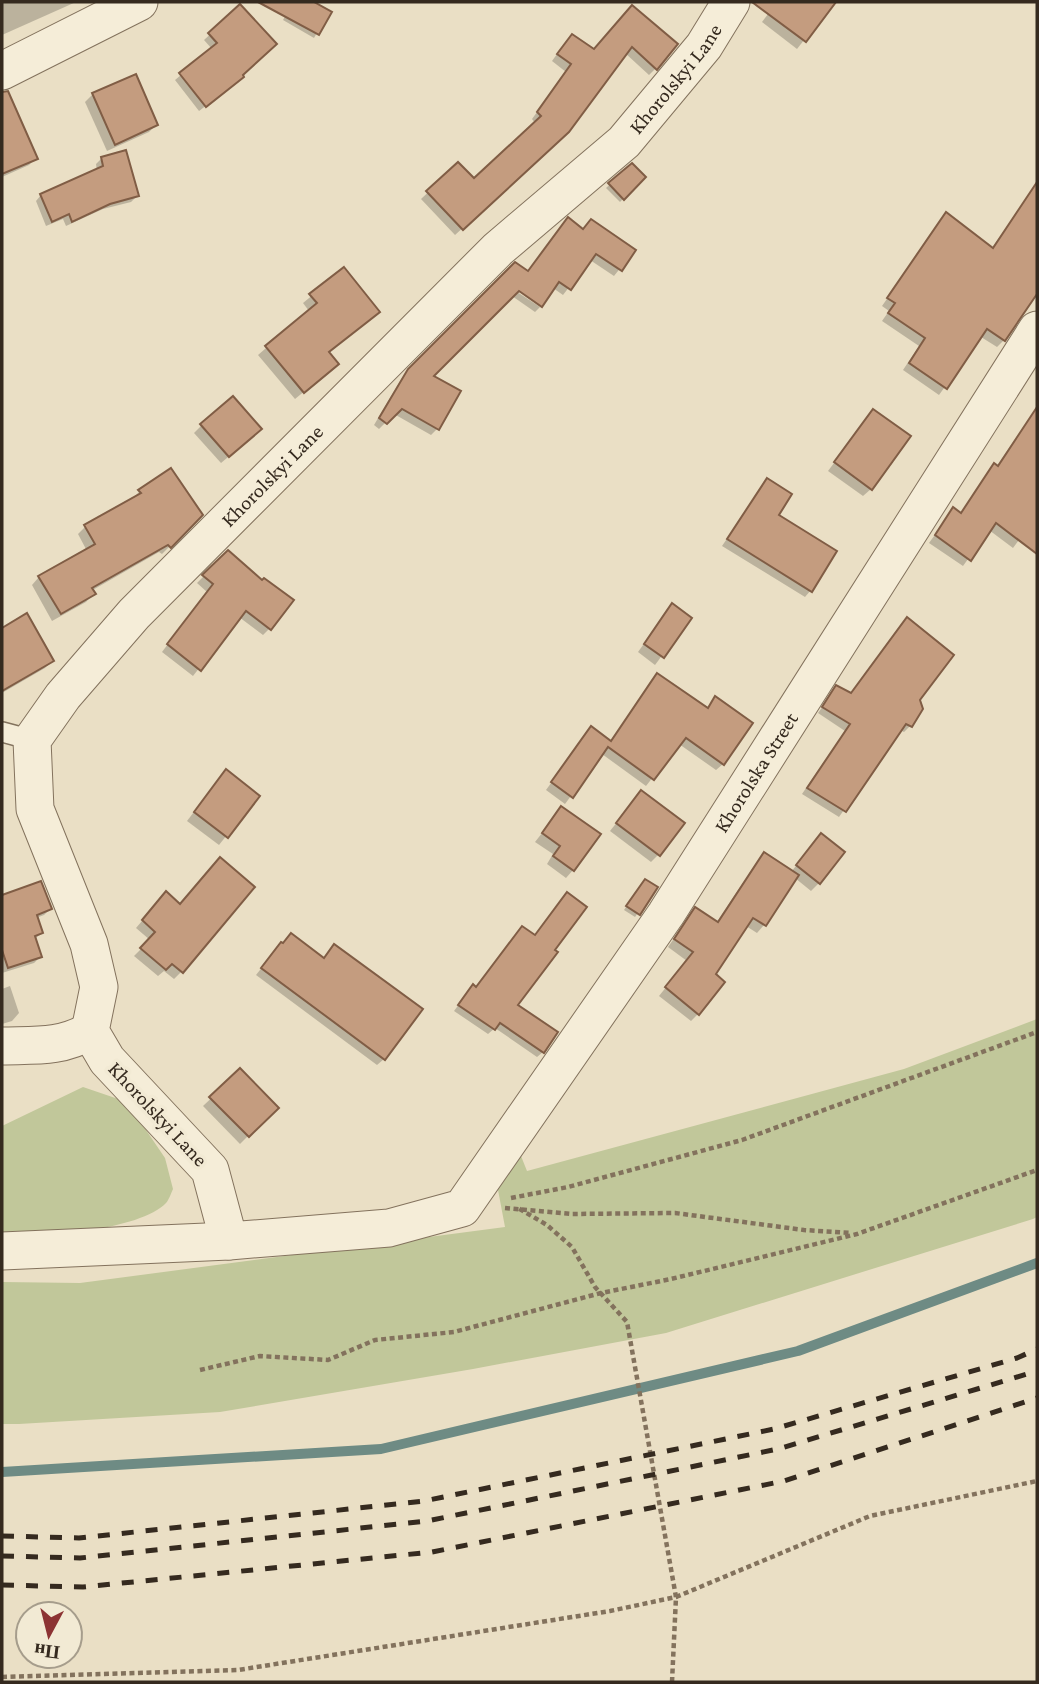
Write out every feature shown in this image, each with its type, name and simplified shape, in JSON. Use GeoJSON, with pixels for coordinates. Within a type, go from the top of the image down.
{"type":"FeatureCollection","features":[{"type":"Feature","properties":{"kind":"street"},"geometry":{"type":"LineString","coordinates":[[2,71],[139,2]]}},
{"type":"Feature","properties":{"kind":"street","name":"Khorolskyi Lane"},"geometry":{"type":"LineString","coordinates":[[229,1241],[210,1170],[107,1060],[90,1031],[99,987],[89,944],[35,809],[17,736],[63,696],[134,614],[498,249],[624,142],[704,46],[731,2]]}},
{"type":"Feature","properties":{"kind":"street","name":"Khorolska Street"},"geometry":{"type":"LineString","coordinates":[[462,1208],[666,914],[1037,330]]}},
{"type":"Feature","properties":{"kind":"street"},"geometry":{"type":"LineString","coordinates":[[2,1046],[50,1045],[72,1041],[90,1031]]}},
{"type":"Feature","properties":{"kind":"street"},"geometry":{"type":"LineString","coordinates":[[2,1251],[229,1241],[389,1228],[462,1208]]}},
{"type":"Feature","properties":{"kind":"path"},"geometry":{"type":"LineString","coordinates":[[462,1208],[568,1187],[742,1140],[1037,1032]]}},
{"type":"Feature","properties":{"kind":"path"},"geometry":{"type":"LineString","coordinates":[[200,1370],[260,1356],[328,1360],[375,1340],[454,1332],[601,1293],[857,1234],[1037,1170]]}},
{"type":"Feature","properties":{"kind":"path"},"geometry":{"type":"LineString","coordinates":[[462,1208],[519,1208],[572,1214],[676,1213],[804,1230],[857,1234]]}},
{"type":"Feature","properties":{"kind":"path"},"geometry":{"type":"LineString","coordinates":[[519,1208],[547,1225],[572,1247],[595,1287],[627,1322],[676,1597],[672,1682]]}},
{"type":"Feature","properties":{"kind":"path"},"geometry":{"type":"LineString","coordinates":[[2,1677],[238,1670],[596,1613],[676,1597],[870,1516],[1037,1481]]}},
{"type":"Feature","properties":{"kind":"green space"},"geometry":{"type":"Polygon","coordinates":[[[1037,1019],[1037,1217],[1033,1219],[666,1333],[220,1412],[2,1424],[2,1282],[80,1283],[505,1227],[495,1174],[517,1146],[527,1171],[904,1069],[1037,1019]]]}},
{"type":"Feature","properties":{"kind":"green space"},"geometry":{"type":"Polygon","coordinates":[[[83,1087],[127,1102],[165,1158],[173,1189],[168,1200],[153,1212],[113,1226],[39,1237],[2,1239],[2,1126],[83,1087]]]}},
{"type":"Feature","properties":{"kind":"building"},"geometry":{"type":"Polygon","coordinates":[[[258,2],[314,2],[332,12],[319,35],[258,2]]]}},
{"type":"Feature","properties":{"kind":"building"},"geometry":{"type":"Polygon","coordinates":[[[752,2],[836,2],[806,42],[752,2]]]}},
{"type":"Feature","properties":{"kind":"building"},"geometry":{"type":"Polygon","coordinates":[[[240,4],[277,44],[243,75],[244,77],[206,107],[179,73],[217,43],[208,33],[240,4]]]}},
{"type":"Feature","properties":{"kind":"building"},"geometry":{"type":"Polygon","coordinates":[[[632,5],[678,44],[657,70],[632,47],[569,132],[463,230],[426,191],[458,162],[474,178],[541,116],[537,112],[571,64],[557,54],[572,34],[594,49],[632,5]]]}},
{"type":"Feature","properties":{"kind":"building"},"geometry":{"type":"Polygon","coordinates":[[[136,74],[158,125],[115,145],[92,93],[136,74]]]}},
{"type":"Feature","properties":{"kind":"building"},"geometry":{"type":"Polygon","coordinates":[[[8,91],[38,159],[2,174],[2,92],[8,91]]]}},
{"type":"Feature","properties":{"kind":"building"},"geometry":{"type":"Polygon","coordinates":[[[126,150],[139,196],[110,204],[72,222],[69,214],[52,222],[40,194],[103,166],[101,157],[126,150]]]}},
{"type":"Feature","properties":{"kind":"building"},"geometry":{"type":"Polygon","coordinates":[[[632,163],[646,177],[624,200],[608,183],[632,163]]]}},
{"type":"Feature","properties":{"kind":"building"},"geometry":{"type":"Polygon","coordinates":[[[1037,182],[1037,294],[1005,341],[987,329],[947,389],[909,363],[925,338],[888,313],[895,303],[887,298],[946,212],[993,248],[1037,182]]]}},
{"type":"Feature","properties":{"kind":"building"},"geometry":{"type":"Polygon","coordinates":[[[568,217],[583,229],[591,219],[636,250],[622,271],[596,254],[571,290],[559,282],[542,307],[519,291],[434,376],[461,391],[439,430],[402,409],[387,424],[379,418],[408,369],[515,262],[528,271],[568,217]]]}},
{"type":"Feature","properties":{"kind":"building"},"geometry":{"type":"Polygon","coordinates":[[[344,267],[380,312],[329,352],[339,364],[304,393],[265,346],[317,303],[309,294],[344,267]]]}},
{"type":"Feature","properties":{"kind":"building"},"geometry":{"type":"Polygon","coordinates":[[[233,396],[262,429],[229,457],[200,424],[233,396]]]}},
{"type":"Feature","properties":{"kind":"building"},"geometry":{"type":"Polygon","coordinates":[[[1037,407],[1037,554],[996,523],[971,561],[935,535],[953,507],[961,513],[994,463],[998,466],[1037,407]]]}},
{"type":"Feature","properties":{"kind":"building"},"geometry":{"type":"Polygon","coordinates":[[[873,409],[911,436],[872,490],[834,462],[873,409]]]}},
{"type":"Feature","properties":{"kind":"building"},"geometry":{"type":"Polygon","coordinates":[[[171,468],[203,515],[171,548],[168,545],[92,588],[96,594],[61,614],[38,576],[95,544],[84,525],[141,493],[138,490],[171,468]]]}},
{"type":"Feature","properties":{"kind":"building"},"geometry":{"type":"Polygon","coordinates":[[[767,478],[792,494],[779,515],[837,551],[812,592],[727,539],[767,478]]]}},
{"type":"Feature","properties":{"kind":"building"},"geometry":{"type":"Polygon","coordinates":[[[228,550],[262,580],[264,578],[294,600],[271,630],[246,611],[201,671],[167,644],[213,584],[202,575],[228,550]]]}},
{"type":"Feature","properties":{"kind":"building"},"geometry":{"type":"Polygon","coordinates":[[[672,603],[692,618],[664,658],[644,644],[672,603]]]}},
{"type":"Feature","properties":{"kind":"building"},"geometry":{"type":"Polygon","coordinates":[[[27,613],[54,661],[2,691],[2,628],[27,613]]]}},
{"type":"Feature","properties":{"kind":"building"},"geometry":{"type":"Polygon","coordinates":[[[907,617],[954,655],[920,700],[923,709],[912,727],[906,724],[846,812],[807,788],[850,724],[822,707],[836,685],[851,693],[907,617]]]}},
{"type":"Feature","properties":{"kind":"building"},"geometry":{"type":"Polygon","coordinates":[[[657,673],[708,708],[715,696],[753,723],[724,765],[686,738],[654,780],[608,747],[573,798],[551,782],[591,726],[611,741],[657,673]]]}},
{"type":"Feature","properties":{"kind":"building"},"geometry":{"type":"Polygon","coordinates":[[[226,769],[260,796],[228,838],[194,812],[226,769]]]}},
{"type":"Feature","properties":{"kind":"building"},"geometry":{"type":"Polygon","coordinates":[[[641,790],[685,823],[660,856],[616,823],[641,790]]]}},
{"type":"Feature","properties":{"kind":"building"},"geometry":{"type":"Polygon","coordinates":[[[561,806],[601,834],[574,871],[553,856],[560,846],[542,833],[561,806]]]}},
{"type":"Feature","properties":{"kind":"building"},"geometry":{"type":"Polygon","coordinates":[[[821,833],[845,852],[820,884],[796,865],[821,833]]]}},
{"type":"Feature","properties":{"kind":"building"},"geometry":{"type":"Polygon","coordinates":[[[764,852],[799,875],[766,926],[753,918],[716,974],[725,982],[699,1015],[665,987],[693,952],[674,939],[695,907],[718,922],[764,852]]]}},
{"type":"Feature","properties":{"kind":"building"},"geometry":{"type":"Polygon","coordinates":[[[220,857],[255,887],[183,973],[172,964],[166,970],[140,948],[155,932],[142,920],[166,891],[180,904],[220,857]]]}},
{"type":"Feature","properties":{"kind":"building"},"geometry":{"type":"Polygon","coordinates":[[[645,879],[658,887],[640,915],[626,906],[645,879]]]}},
{"type":"Feature","properties":{"kind":"building"},"geometry":{"type":"Polygon","coordinates":[[[41,881],[52,909],[37,915],[43,933],[35,936],[42,957],[8,968],[2,950],[2,895],[41,881]]]}},
{"type":"Feature","properties":{"kind":"building"},"geometry":{"type":"Polygon","coordinates":[[[567,892],[587,907],[555,950],[558,952],[518,1005],[558,1032],[544,1053],[500,1023],[495,1030],[458,1005],[473,984],[476,987],[522,926],[535,935],[567,892]]]}},
{"type":"Feature","properties":{"kind":"building"},"geometry":{"type":"Polygon","coordinates":[[[291,933],[324,958],[334,944],[423,1009],[385,1060],[261,968],[291,933]]]}},
{"type":"Feature","properties":{"kind":"building"},"geometry":{"type":"Polygon","coordinates":[[[240,1068],[279,1108],[249,1137],[209,1097],[240,1068]]]}},
{"type":"Feature","properties":{"kind":"waterway"},"geometry":{"type":"LineString","coordinates":[[2,1472],[381,1449],[798,1351],[1037,1263]]}},
{"type":"Feature","properties":{"kind":"railway"},"geometry":{"type":"LineString","coordinates":[[2,1536],[79,1538],[424,1501],[774,1429],[1017,1358],[1037,1349]]}},
{"type":"Feature","properties":{"kind":"railway"},"geometry":{"type":"LineString","coordinates":[[2,1556],[80,1558],[427,1521],[778,1449],[1037,1371]]}},
{"type":"Feature","properties":{"kind":"railway"},"geometry":{"type":"LineString","coordinates":[[2,1585],[83,1587],[432,1552],[784,1481],[1037,1398]]}}]}
